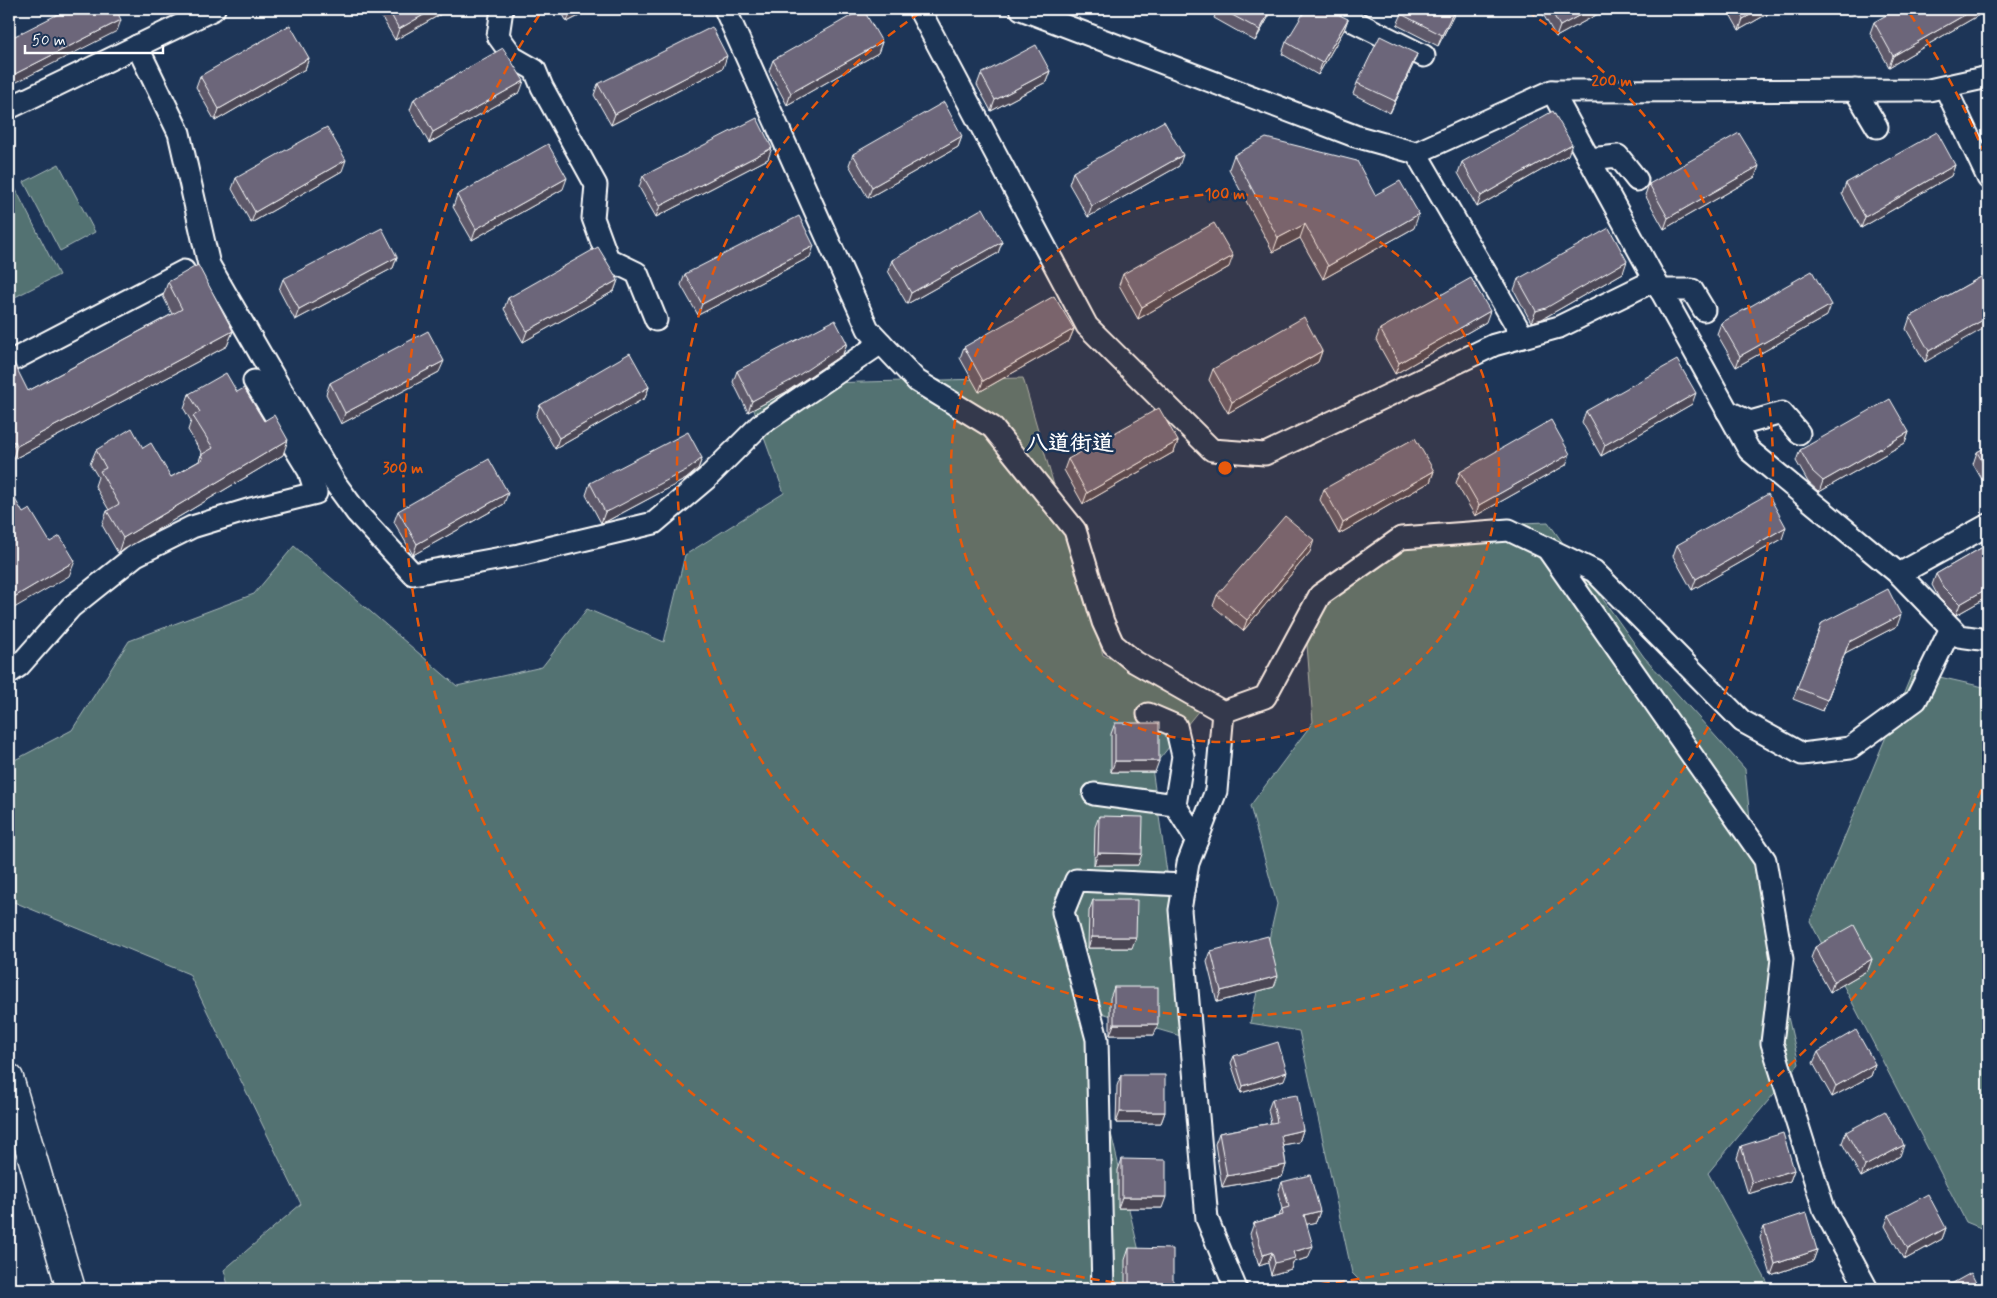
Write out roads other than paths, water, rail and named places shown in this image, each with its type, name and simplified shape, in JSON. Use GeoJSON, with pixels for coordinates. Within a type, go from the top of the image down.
{"type":"FeatureCollection","features":[{"type":"Feature","properties":{"kind":"street"},"geometry":{"type":"LineString","coordinates":[[9,108],[214,9]]}},
{"type":"Feature","properties":{"kind":"street"},"geometry":{"type":"LineString","coordinates":[[502,9],[498,36],[514,58],[534,70],[596,185],[593,218],[608,259],[637,273],[656,320]]}},
{"type":"Feature","properties":{"kind":"street"},"geometry":{"type":"LineString","coordinates":[[725,9],[868,329],[917,381],[992,427],[1075,530],[1103,622],[1113,644],[1135,662],[1223,712],[1265,697],[1320,595],[1401,538],[1509,530],[1594,571],[1742,721],[1802,754],[1850,748],[1916,700],[1951,628]]}},
{"type":"Feature","properties":{"kind":"street"},"geometry":{"type":"LineString","coordinates":[[919,9],[1087,326],[1212,450],[1265,454],[1494,345],[1559,327],[1657,285],[1692,290],[1704,310]]}},
{"type":"Feature","properties":{"kind":"street"},"geometry":{"type":"LineString","coordinates":[[1021,9],[1355,136],[1416,153],[1552,91],[1929,90],[1988,77]]}},
{"type":"Feature","properties":{"kind":"street"},"geometry":{"type":"LineString","coordinates":[[1328,9],[1424,56]]}},
{"type":"Feature","properties":{"kind":"street"},"geometry":{"type":"LineString","coordinates":[[137,46],[179,133],[209,264],[335,484],[357,513],[412,574],[519,555],[654,523],[707,478],[760,425],[881,343]]}},
{"type":"Feature","properties":{"kind":"street"},"geometry":{"type":"LineString","coordinates":[[1945,87],[1988,178]]}},
{"type":"Feature","properties":{"kind":"street"},"geometry":{"type":"LineString","coordinates":[[1855,90],[1877,127]]}},
{"type":"Feature","properties":{"kind":"street"},"geometry":{"type":"LineString","coordinates":[[1552,91],[1749,450],[1899,574],[1959,636],[1988,640]]}},
{"type":"Feature","properties":{"kind":"street"},"geometry":{"type":"LineString","coordinates":[[1416,153],[1523,337]]}},
{"type":"Feature","properties":{"kind":"street"},"geometry":{"type":"LineString","coordinates":[[1589,159],[1618,156],[1637,180]]}},
{"type":"Feature","properties":{"kind":"street"},"geometry":{"type":"LineString","coordinates":[[9,362],[184,271]]}},
{"type":"Feature","properties":{"kind":"street"},"geometry":{"type":"LineString","coordinates":[[9,673],[19,666],[71,607],[136,555],[192,527],[251,509],[316,493],[309,471],[254,381]]}},
{"type":"Feature","properties":{"kind":"street"},"geometry":{"type":"LineString","coordinates":[[1727,412],[1750,422],[1782,413],[1799,433]]}},
{"type":"Feature","properties":{"kind":"street"},"geometry":{"type":"LineString","coordinates":[[1899,574],[1988,525]]}},
{"type":"Feature","properties":{"kind":"street"},"geometry":{"type":"LineString","coordinates":[[1548,549],[1765,860],[1782,958],[1772,1043],[1824,1208],[1867,1289]]}},
{"type":"Feature","properties":{"kind":"street"},"geometry":{"type":"LineString","coordinates":[[1223,712],[1216,791],[1188,863],[1180,910],[1206,1219],[1236,1289]]}},
{"type":"Feature","properties":{"kind":"street"},"geometry":{"type":"LineString","coordinates":[[1148,714],[1176,726],[1183,756],[1175,805],[1197,840]]}},
{"type":"Feature","properties":{"kind":"street"},"geometry":{"type":"LineString","coordinates":[[1094,794],[1175,805]]}},
{"type":"Feature","properties":{"kind":"street"},"geometry":{"type":"LineString","coordinates":[[1104,1289],[1097,1039],[1063,912],[1076,880],[1184,885]]}},
{"type":"Feature","properties":{"kind":"street"},"geometry":{"type":"LineString","coordinates":[[9,1078],[71,1289]]}},
{"type":"Feature","properties":{"kind":"district","name":"八道街道"},"geometry":{"type":"Point","coordinates":[1070,442]}}]}
